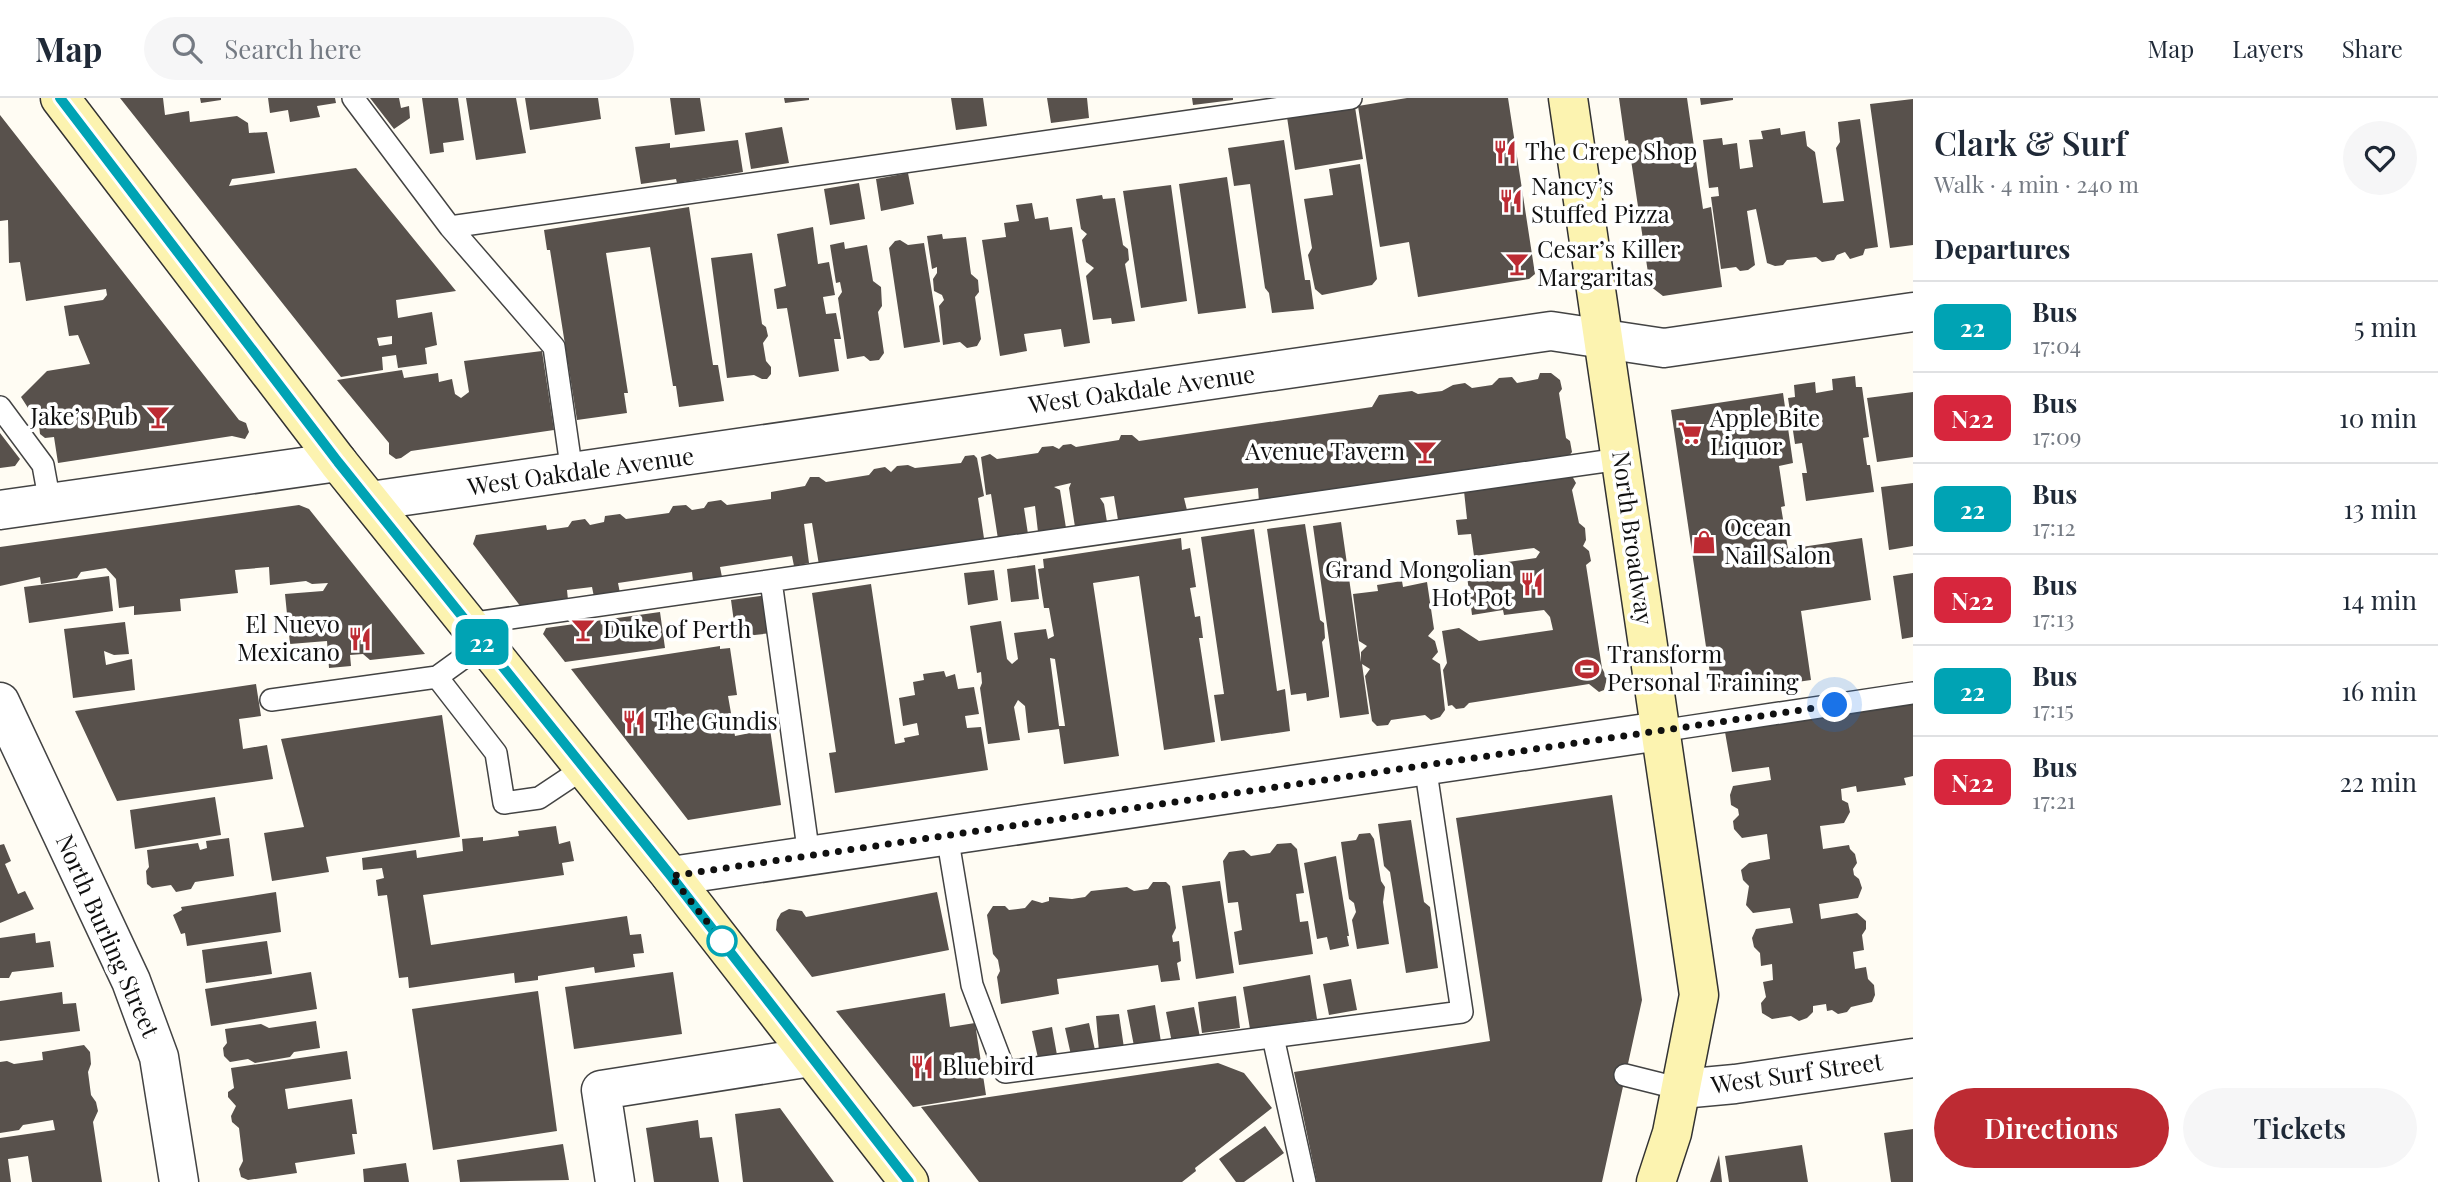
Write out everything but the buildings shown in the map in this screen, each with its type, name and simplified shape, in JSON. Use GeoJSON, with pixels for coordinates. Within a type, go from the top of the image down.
{"type":"FeatureCollection","features":[{"type":"Feature","properties":{"kind":"main road"},"geometry":{"type":"LineString","coordinates":[[60,98],[338,462],[671,876],[909,1182]]}},
{"type":"Feature","properties":{"kind":"main road","name":"North Broadway"},"geometry":{"type":"LineString","coordinates":[[1568,98],[1699,995],[1672,1133],[1656,1182]]}},
{"type":"Feature","properties":{"kind":"street","name":"West Oakdale Avenue"},"geometry":{"type":"LineString","coordinates":[[370,501],[1551,331],[1664,348],[1913,312]]}},
{"type":"Feature","properties":{"kind":"street"},"geometry":{"type":"LineString","coordinates":[[0,510],[338,462]]}},
{"type":"Feature","properties":{"kind":"street","name":"North Burling Street"},"geometry":{"type":"LineString","coordinates":[[0,702],[131,981],[159,1057],[179,1182]]}},
{"type":"Feature","properties":{"kind":"street"},"geometry":{"type":"LineString","coordinates":[[671,876],[1660,731]]}},
{"type":"Feature","properties":{"kind":"street"},"geometry":{"type":"LineString","coordinates":[[615,1182],[601,1090],[811,1057]]}},
{"type":"Feature","properties":{"kind":"street","name":"West Surf Street"},"geometry":{"type":"LineString","coordinates":[[1681,1089],[1735,1084],[1913,1058]]}},
{"type":"Feature","properties":{"kind":"lane"},"geometry":{"type":"LineString","coordinates":[[353,98],[450,227],[554,347],[572,473]]}},
{"type":"Feature","properties":{"kind":"lane"},"geometry":{"type":"LineString","coordinates":[[450,227],[1352,98]]}},
{"type":"Feature","properties":{"kind":"lane"},"geometry":{"type":"LineString","coordinates":[[0,407],[43,465],[50,503]]}},
{"type":"Feature","properties":{"kind":"lane"},"geometry":{"type":"LineString","coordinates":[[271,700],[437,677],[476,634],[771,581],[1620,459]]}},
{"type":"Feature","properties":{"kind":"lane"},"geometry":{"type":"LineString","coordinates":[[771,581],[809,856]]}},
{"type":"Feature","properties":{"kind":"lane"},"geometry":{"type":"LineString","coordinates":[[437,677],[496,753],[504,803],[540,798],[584,768]]}},
{"type":"Feature","properties":{"kind":"lane"},"geometry":{"type":"LineString","coordinates":[[1660,731],[1913,693]]}},
{"type":"Feature","properties":{"kind":"lane"},"geometry":{"type":"LineString","coordinates":[[947,835],[972,985],[1005,1072],[1462,1012],[1425,765]]}},
{"type":"Feature","properties":{"kind":"lane"},"geometry":{"type":"LineString","coordinates":[[1273,1037],[1305,1182]]}},
{"type":"Feature","properties":{"kind":"lane"},"geometry":{"type":"LineString","coordinates":[[1625,1075],[1681,1089]]}},
{"type":"Feature","properties":{"kind":"bus line","name":"22"},"geometry":{"type":"LineString","coordinates":[[60,98],[338,462],[671,876],[909,1182]]}},
{"type":"Feature","properties":{"kind":"place","name":"The Crepe Shop"},"geometry":{"type":"Point","coordinates":[1505,152]}},
{"type":"Feature","properties":{"kind":"place","name":"Nancy’s Stuffed Pizza"},"geometry":{"type":"Point","coordinates":[1511,201]}},
{"type":"Feature","properties":{"kind":"place","name":"Cesar’s Killer Margaritas"},"geometry":{"type":"Point","coordinates":[1517,264]}},
{"type":"Feature","properties":{"kind":"place","name":"Jake’s Pub"},"geometry":{"type":"Point","coordinates":[158,417]}},
{"type":"Feature","properties":{"kind":"place","name":"Apple Bite Liquor"},"geometry":{"type":"Point","coordinates":[1690,433]}},
{"type":"Feature","properties":{"kind":"place","name":"Avenue Tavern"},"geometry":{"type":"Point","coordinates":[1425,452]}},
{"type":"Feature","properties":{"kind":"place","name":"Ocean Nail Salon"},"geometry":{"type":"Point","coordinates":[1704,542]}},
{"type":"Feature","properties":{"kind":"place","name":"Grand Mongolian Hot Pot"},"geometry":{"type":"Point","coordinates":[1532,584]}},
{"type":"Feature","properties":{"kind":"place","name":"Duke of Perth"},"geometry":{"type":"Point","coordinates":[583,630]}},
{"type":"Feature","properties":{"kind":"place","name":"El Nuevo Mexicano"},"geometry":{"type":"Point","coordinates":[360,639]}},
{"type":"Feature","properties":{"kind":"place","name":"Transform Personal Training"},"geometry":{"type":"Point","coordinates":[1587,669]}},
{"type":"Feature","properties":{"kind":"place","name":"The Gundis"},"geometry":{"type":"Point","coordinates":[634,722]}},
{"type":"Feature","properties":{"kind":"place","name":"Bluebird"},"geometry":{"type":"Point","coordinates":[922,1067]}},
{"type":"Feature","properties":{"kind":"route"},"geometry":{"type":"LineString","coordinates":[[722,941],[726,946],[671,876],[1835,705]]}}]}
